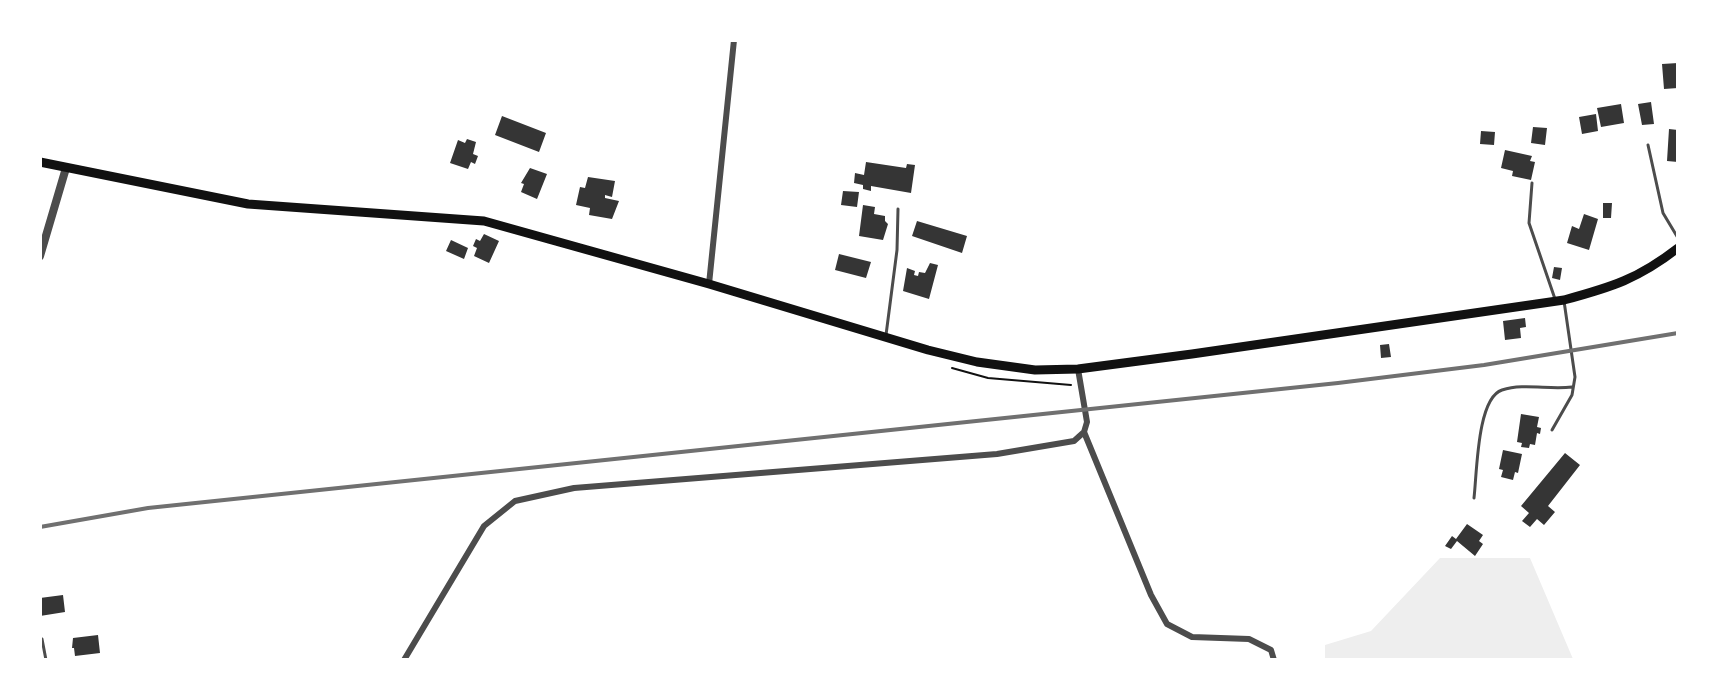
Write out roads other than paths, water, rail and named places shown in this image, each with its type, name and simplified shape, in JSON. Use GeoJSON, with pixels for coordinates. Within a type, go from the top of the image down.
{"type":"FeatureCollection","features":[{"type":"Feature","properties":{"kind":"main road"},"geometry":{"type":"LineString","coordinates":[[40,162],[248,204],[484,221],[709,284],[886,337],[987,364],[1035,370],[1078,369],[1559,300],[1607,288],[1641,275],[1677,248]]}},
{"type":"Feature","properties":{"kind":"street"},"geometry":{"type":"LineString","coordinates":[[709,284],[734,40]]}},
{"type":"Feature","properties":{"kind":"street"},"geometry":{"type":"LineString","coordinates":[[40,256],[66,168]]}},
{"type":"Feature","properties":{"kind":"street"},"geometry":{"type":"LineString","coordinates":[[404,660],[484,526],[515,501],[574,488],[996,453],[1074,441],[1084,432],[1087,422],[1078,369]]}},
{"type":"Feature","properties":{"kind":"street"},"geometry":{"type":"LineString","coordinates":[[1084,432],[1151,595],[1167,624],[1192,637],[1249,639],[1271,650],[1274,660]]}},
{"type":"Feature","properties":{"kind":"lane"},"geometry":{"type":"LineString","coordinates":[[1648,145],[1664,213],[1677,238]]}},
{"type":"Feature","properties":{"kind":"lane"},"geometry":{"type":"LineString","coordinates":[[1532,183],[1529,223],[1569,330],[1575,372],[1572,395],[1552,430]]}},
{"type":"Feature","properties":{"kind":"lane"},"geometry":{"type":"LineString","coordinates":[[886,337],[897,249],[898,209]]}},
{"type":"Feature","properties":{"kind":"lane"},"geometry":{"type":"LineString","coordinates":[[1474,498],[1483,419],[1491,398],[1501,390],[1515,388],[1572,387]]}},
{"type":"Feature","properties":{"kind":"lane"},"geometry":{"type":"LineString","coordinates":[[42,639],[46,660]]}},
{"type":"Feature","properties":{"kind":"railway"},"geometry":{"type":"LineString","coordinates":[[40,527],[148,508],[1338,383],[1484,365],[1678,333]]}}]}
